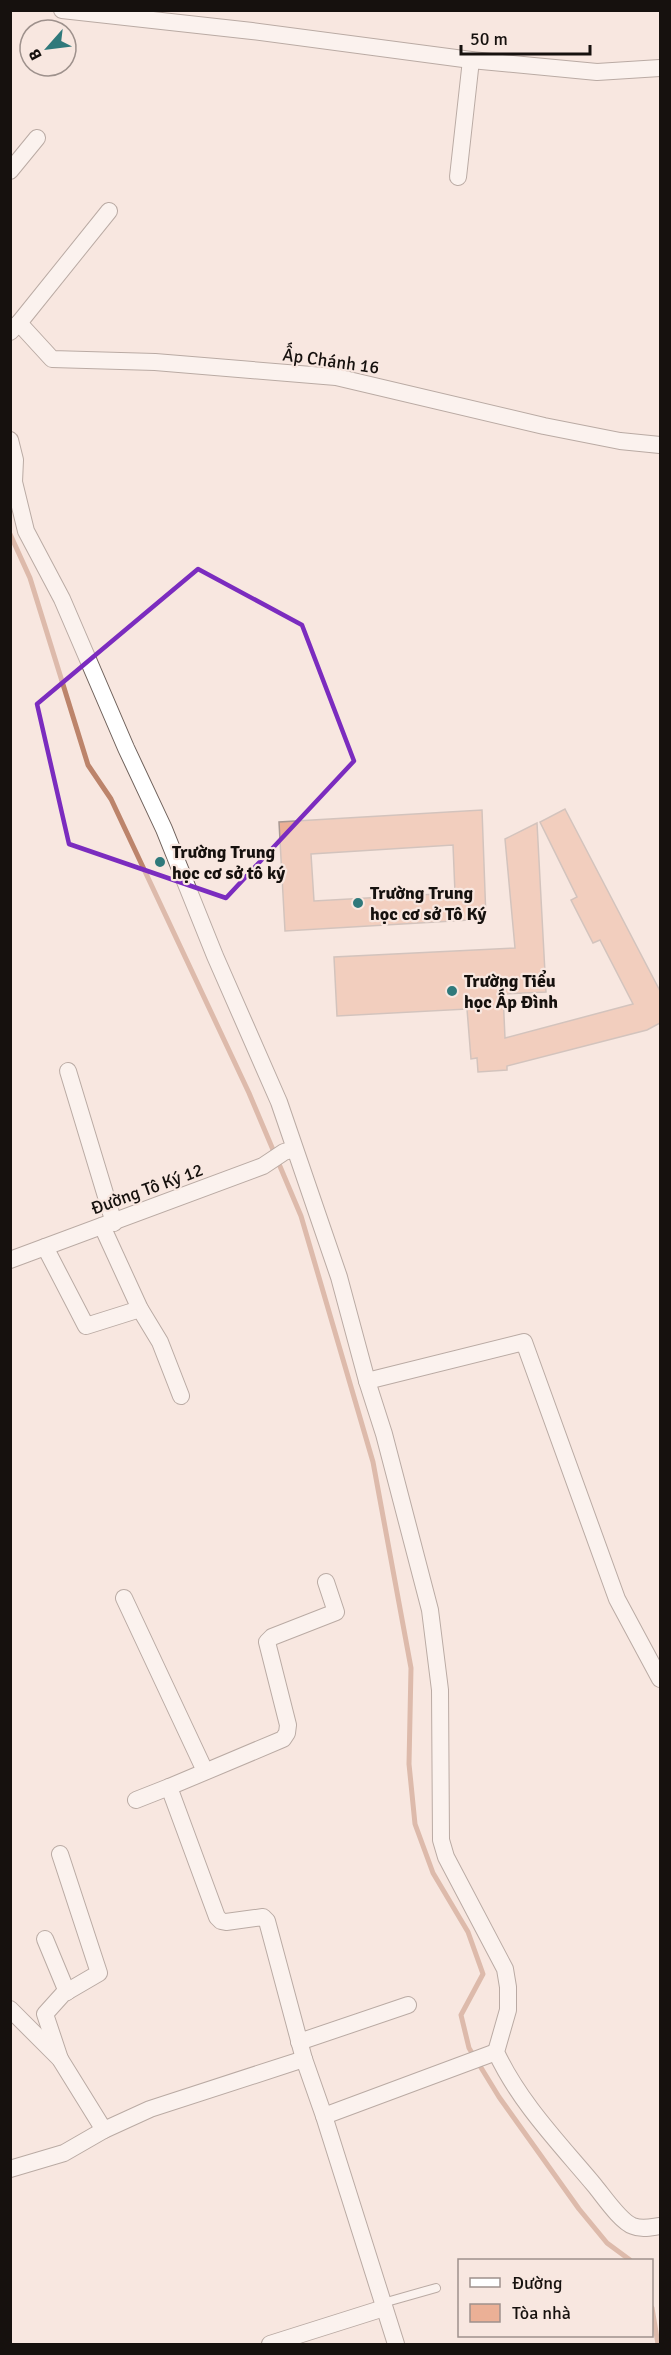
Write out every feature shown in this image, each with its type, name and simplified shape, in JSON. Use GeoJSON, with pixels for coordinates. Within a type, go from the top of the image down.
{"type":"FeatureCollection","features":[{"type":"Feature","properties":{"kind":"street"},"geometry":{"type":"LineString","coordinates":[[62,10],[252,31],[471,60],[597,72],[660,68]]}},
{"type":"Feature","properties":{"kind":"street"},"geometry":{"type":"LineString","coordinates":[[458,177],[471,60]]}},
{"type":"Feature","properties":{"kind":"street"},"geometry":{"type":"LineString","coordinates":[[10,171],[37,138]]}},
{"type":"Feature","properties":{"kind":"street"},"geometry":{"type":"LineString","coordinates":[[15,327],[109,211]]}},
{"type":"Feature","properties":{"kind":"street","name":"Ấp Chánh 16"},"geometry":{"type":"LineString","coordinates":[[15,327],[52,358],[155,362],[336,377],[544,426],[620,441],[660,445]]}},
{"type":"Feature","properties":{"kind":"street"},"geometry":{"type":"LineString","coordinates":[[10,440],[15,460],[14,482],[26,531],[62,599],[126,748],[164,829],[215,957],[279,1102],[289,1150],[339,1277],[384,1434],[430,1610],[440,1689],[441,1840],[446,1857],[505,1969],[508,2010],[491,2054],[324,2116]]}},
{"type":"Feature","properties":{"kind":"street"},"geometry":{"type":"LineString","coordinates":[[68,1071],[108,1224],[140,1309],[160,1342],[181,1396]]}},
{"type":"Feature","properties":{"kind":"street","name":"Đường Tô Ký 12"},"geometry":{"type":"LineString","coordinates":[[10,1260],[263,1166],[289,1150]]}},
{"type":"Feature","properties":{"kind":"street"},"geometry":{"type":"LineString","coordinates":[[45,1247],[86,1326],[140,1309]]}},
{"type":"Feature","properties":{"kind":"street"},"geometry":{"type":"LineString","coordinates":[[367,1380],[524,1342],[617,1599],[660,1679]]}},
{"type":"Feature","properties":{"kind":"street"},"geometry":{"type":"LineString","coordinates":[[136,1800],[283,1739],[288,1725],[267,1642],[272,1637],[336,1612],[326,1582]]}},
{"type":"Feature","properties":{"kind":"street"},"geometry":{"type":"LineString","coordinates":[[124,1598],[205,1771]]}},
{"type":"Feature","properties":{"kind":"street"},"geometry":{"type":"LineString","coordinates":[[169,1787],[217,1917],[226,1923],[263,1917],[267,1921],[304,2059],[396,2344]]}},
{"type":"Feature","properties":{"kind":"street"},"geometry":{"type":"LineString","coordinates":[[60,1854],[99,1973],[67,1992],[45,2014],[60,2059]]}},
{"type":"Feature","properties":{"kind":"street"},"geometry":{"type":"LineString","coordinates":[[45,1939],[67,1992]]}},
{"type":"Feature","properties":{"kind":"street"},"geometry":{"type":"LineString","coordinates":[[299,2042],[408,2005]]}},
{"type":"Feature","properties":{"kind":"street"},"geometry":{"type":"LineString","coordinates":[[10,2009],[60,2059],[104,2130]]}},
{"type":"Feature","properties":{"kind":"street"},"geometry":{"type":"LineString","coordinates":[[491,2054],[541,2121],[615,2211],[632,2226],[647,2228],[660,2226]]}},
{"type":"Feature","properties":{"kind":"street"},"geometry":{"type":"LineString","coordinates":[[10,2169],[64,2153],[104,2130],[150,2109],[304,2059]]}},
{"type":"Feature","properties":{"kind":"street"},"geometry":{"type":"LineString","coordinates":[[270,2344],[383,2306]]}},
{"type":"Feature","properties":{"kind":"lane"},"geometry":{"type":"LineString","coordinates":[[383,2306],[436,2288]]}},
{"type":"Feature","properties":{"kind":"highlighted area"},"geometry":{"type":"Polygon","coordinates":[[[198,569],[302,625],[354,761],[226,898],[69,844],[37,704],[198,569]]]}},
{"type":"Feature","properties":{"kind":"building"},"geometry":{"type":"Polygon","coordinates":[[[565,809],[660,991],[660,1023],[647,1030],[507,1066],[507,1070],[478,1072],[477,1058],[471,1059],[467,1009],[337,1016],[334,957],[515,948],[505,839],[537,823],[546,992],[503,994],[505,1038],[633,1004],[600,940],[593,943],[571,900],[577,897],[540,822],[565,809]]]}},
{"type":"Feature","properties":{"kind":"building"},"geometry":{"type":"Polygon","coordinates":[[[482,810],[486,919],[285,931],[279,822],[482,810]],[[453,845],[311,854],[314,901],[455,893],[453,845]]]}},
{"type":"Feature","properties":{"kind":"waterway"},"geometry":{"type":"LineString","coordinates":[[10,534],[30,578],[88,765],[111,799],[249,1093],[301,1216],[373,1462],[411,1668],[409,1764],[415,1824],[433,1873],[468,1932],[483,1974],[461,2015],[469,2048],[499,2097],[579,2209],[607,2243],[629,2259]]}},
{"type":"Feature","properties":{"kind":"waterway"},"geometry":{"type":"LineString","coordinates":[[653,2314],[658,2344]]}},
{"type":"Feature","properties":{"kind":"place","name":"Trường Trung học cơ sở tô ký"},"geometry":{"type":"Point","coordinates":[160,862]}},
{"type":"Feature","properties":{"kind":"place","name":"Trường Trung học cơ sở Tô Ký"},"geometry":{"type":"Point","coordinates":[358,903]}},
{"type":"Feature","properties":{"kind":"place","name":"Trường Tiểu học Ấp Đình"},"geometry":{"type":"Point","coordinates":[452,991]}}]}
